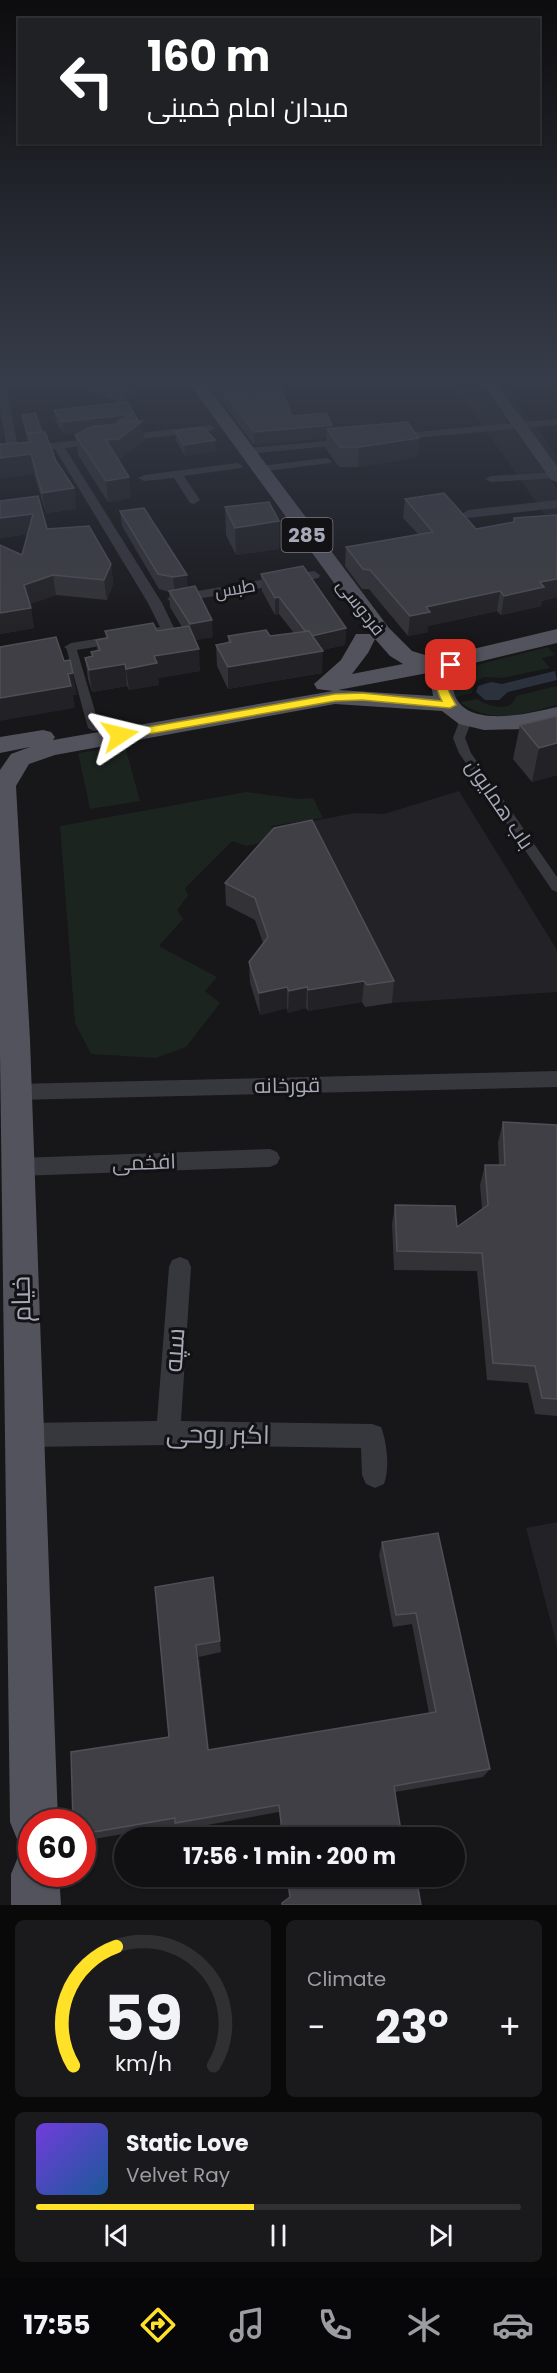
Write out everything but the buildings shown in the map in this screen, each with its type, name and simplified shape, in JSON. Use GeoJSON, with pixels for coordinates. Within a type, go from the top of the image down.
{"type":"FeatureCollection","features":[{"type":"Feature","properties":{"kind":"main road","name":"فردوسی"},"geometry":{"type":"LineString","coordinates":[[248,468],[324,573],[400,655],[413,662],[449,662]]}},
{"type":"Feature","properties":{"kind":"main road","name":"فردوسی"},"geometry":{"type":"LineString","coordinates":[[259,469],[364,639],[357,656],[343,672],[324,685]]}},
{"type":"Feature","properties":{"kind":"main road"},"geometry":{"type":"LineString","coordinates":[[0,745],[449,662],[557,636]]}},
{"type":"Feature","properties":{"kind":"main road"},"geometry":{"type":"LineString","coordinates":[[364,639],[375,657],[381,660],[400,655]]}},
{"type":"Feature","properties":{"kind":"main road"},"geometry":{"type":"LineString","coordinates":[[449,662],[441,676],[441,689],[458,711]]}},
{"type":"Feature","properties":{"kind":"main road"},"geometry":{"type":"LineString","coordinates":[[2,782],[20,759],[50,748],[335,697],[362,697],[458,711],[494,725],[524,723],[557,714]]}},
{"type":"Feature","properties":{"kind":"main road","name":"خیام"},"geometry":{"type":"LineString","coordinates":[[2,782],[16,1092],[34,1809]]}},
{"type":"Feature","properties":{"kind":"main road"},"geometry":{"type":"LineString","coordinates":[[35,1887],[36,1905]]}},
{"type":"Feature","properties":{"kind":"street"},"geometry":{"type":"LineString","coordinates":[[72,468],[155,603],[168,630],[71,647],[94,728]]}},
{"type":"Feature","properties":{"kind":"street"},"geometry":{"type":"LineString","coordinates":[[144,478],[203,468]]}},
{"type":"Feature","properties":{"kind":"street"},"geometry":{"type":"LineString","coordinates":[[259,469],[268,468]]}},
{"type":"Feature","properties":{"kind":"street"},"geometry":{"type":"LineString","coordinates":[[177,474],[194,500]]}},
{"type":"Feature","properties":{"kind":"street"},"geometry":{"type":"LineString","coordinates":[[491,479],[556,476]]}},
{"type":"Feature","properties":{"kind":"street"},"geometry":{"type":"LineString","coordinates":[[468,514],[557,504]]}},
{"type":"Feature","properties":{"kind":"street","name":"طبس"},"geometry":{"type":"LineString","coordinates":[[155,603],[324,573]]}},
{"type":"Feature","properties":{"kind":"street","name":"باب همایون"},"geometry":{"type":"LineString","coordinates":[[458,711],[459,738],[465,753],[557,887]]}},
{"type":"Feature","properties":{"kind":"street","name":"قورخانه"},"geometry":{"type":"LineString","coordinates":[[16,1092],[557,1079]]}},
{"type":"Feature","properties":{"kind":"street","name":"افخمی"},"geometry":{"type":"LineString","coordinates":[[18,1167],[270,1158]]}},
{"type":"Feature","properties":{"kind":"street","name":"سپه"},"geometry":{"type":"LineString","coordinates":[[168,1433],[180,1267]]}},
{"type":"Feature","properties":{"kind":"street","name":"اکبر روحی"},"geometry":{"type":"LineString","coordinates":[[25,1435],[168,1433],[372,1436],[375,1475]]}},
{"type":"Feature","properties":{"kind":"shaded area"},"geometry":{"type":"Polygon","coordinates":[[[512,468],[542,468],[557,489],[557,532],[512,468]]]}},
{"type":"Feature","properties":{"kind":"shaded area"},"geometry":{"type":"Polygon","coordinates":[[[548,647],[555,655],[542,658],[550,668],[502,678],[485,677],[474,682],[472,693],[456,697],[452,692],[453,679],[465,668],[548,647]]]}},
{"type":"Feature","properties":{"kind":"shaded area"},"geometry":{"type":"Polygon","coordinates":[[[557,686],[557,705],[520,714],[507,716],[483,713],[460,702],[477,699],[493,706],[505,707],[514,702],[516,696],[557,686]]]}},
{"type":"Feature","properties":{"kind":"shaded area"},"geometry":{"type":"Polygon","coordinates":[[[125,746],[140,801],[90,809],[78,753],[125,746]]]}},
{"type":"Feature","properties":{"kind":"shaded area"},"geometry":{"type":"Polygon","coordinates":[[[459,791],[557,950],[557,992],[392,1003],[302,823],[355,813],[384,814],[459,791]]]}},
{"type":"Feature","properties":{"kind":"shaded area"},"geometry":{"type":"Polygon","coordinates":[[[246,792],[299,799],[313,798],[323,818],[271,826],[276,835],[273,840],[246,846],[232,841],[185,888],[188,896],[177,910],[183,919],[159,946],[217,977],[205,991],[220,1003],[186,1047],[156,1058],[91,1054],[75,1023],[60,826],[246,792]]]}},
{"type":"Feature","properties":{"kind":"shaded area"},"geometry":{"type":"Polygon","coordinates":[[[557,1522],[557,1645],[526,1528],[557,1522]]]}},
{"type":"Feature","properties":{"kind":"water"},"geometry":{"type":"Polygon","coordinates":[[[555,671],[557,680],[508,692],[499,700],[485,700],[476,692],[478,686],[491,682],[502,684],[555,671]]]}},
{"type":"Feature","properties":{"kind":"route"},"geometry":{"type":"LineString","coordinates":[[120,735],[335,697],[362,697],[450,705],[441,689],[441,676],[451,665]]}}]}
